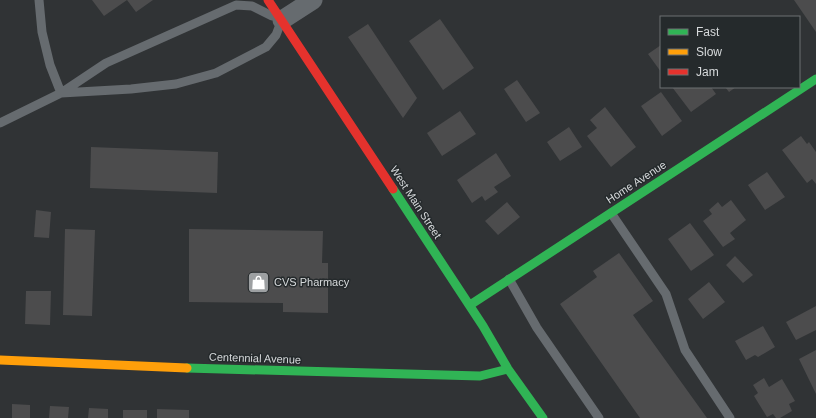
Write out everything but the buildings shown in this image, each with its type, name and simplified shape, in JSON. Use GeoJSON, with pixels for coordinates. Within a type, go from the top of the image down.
{"type":"FeatureCollection","features":[{"type":"Feature","properties":{"kind":"street","name":"West Main Street"},"geometry":{"type":"LineString","coordinates":[[268,0],[470,305],[508,369],[543,418]]}},
{"type":"Feature","properties":{"kind":"street"},"geometry":{"type":"LineString","coordinates":[[282,20],[313,0]]}},
{"type":"Feature","properties":{"kind":"street","name":"Home Avenue"},"geometry":{"type":"LineString","coordinates":[[470,305],[816,79]]}},
{"type":"Feature","properties":{"kind":"street","name":"Centennial Avenue"},"geometry":{"type":"LineString","coordinates":[[0,360],[200,368],[480,376],[508,369]]}},
{"type":"Feature","properties":{"kind":"lane"},"geometry":{"type":"LineString","coordinates":[[39,0],[42,32],[50,65],[61,93]]}},
{"type":"Feature","properties":{"kind":"lane"},"geometry":{"type":"LineString","coordinates":[[0,123],[61,93],[106,63],[236,5],[252,6],[282,20],[276,35],[266,47],[216,73],[176,84],[130,89],[61,93]]}},
{"type":"Feature","properties":{"kind":"lane"},"geometry":{"type":"LineString","coordinates":[[611,213],[666,294],[686,350],[730,418]]}},
{"type":"Feature","properties":{"kind":"lane"},"geometry":{"type":"LineString","coordinates":[[509,279],[537,328],[599,418]]}},
{"type":"Feature","properties":{"kind":"traffic: fast"},"geometry":{"type":"LineString","coordinates":[[470,305],[816,79]]}},
{"type":"Feature","properties":{"kind":"traffic: fast"},"geometry":{"type":"LineString","coordinates":[[393,189],[483,326],[508,369],[543,418]]}},
{"type":"Feature","properties":{"kind":"traffic: fast"},"geometry":{"type":"LineString","coordinates":[[187,368],[480,376],[508,369]]}},
{"type":"Feature","properties":{"kind":"traffic: slow"},"geometry":{"type":"LineString","coordinates":[[0,360],[187,368]]}},
{"type":"Feature","properties":{"kind":"traffic: jam"},"geometry":{"type":"LineString","coordinates":[[268,0],[393,189]]}},
{"type":"Feature","properties":{"kind":"place","name":"CVS Pharmacy"},"geometry":{"type":"Point","coordinates":[258,282]}}]}
